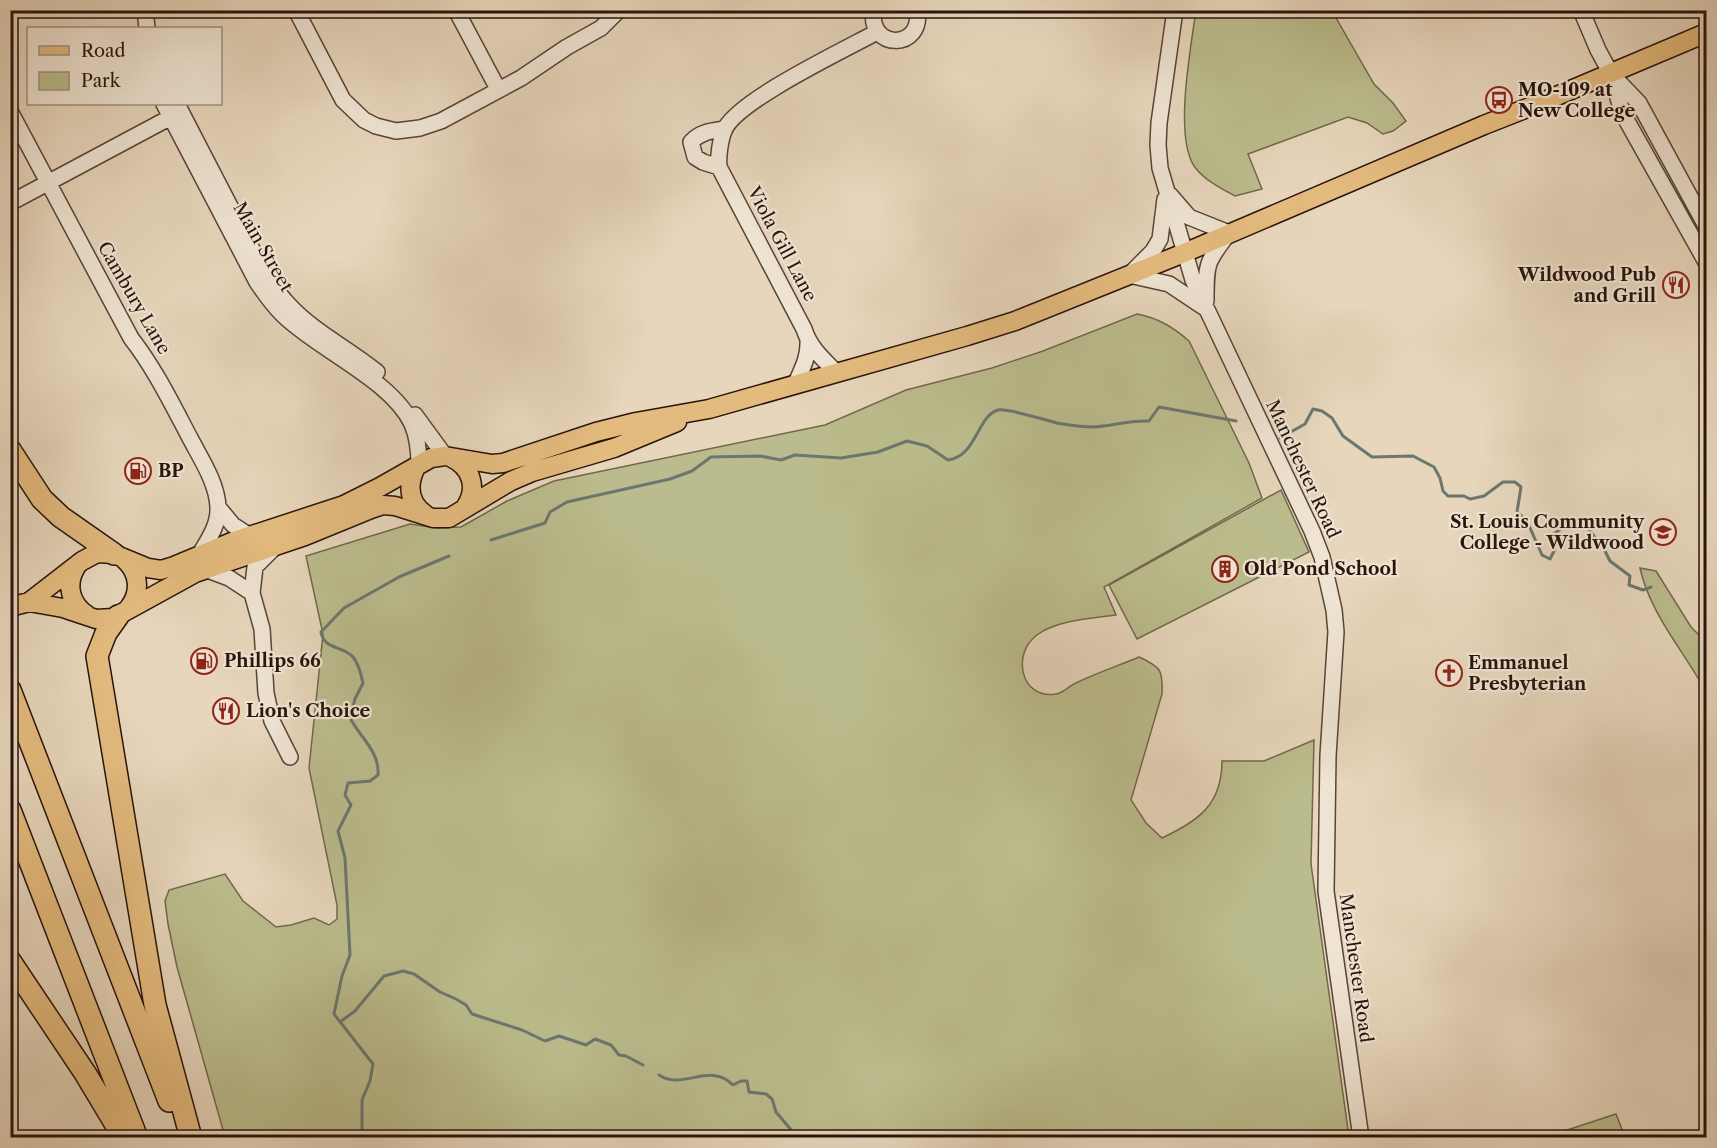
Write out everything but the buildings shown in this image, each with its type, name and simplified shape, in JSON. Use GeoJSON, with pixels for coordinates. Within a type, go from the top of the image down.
{"type":"FeatureCollection","features":[{"type":"Feature","properties":{"kind":"highway"},"geometry":{"type":"LineString","coordinates":[[10,450],[42,499],[61,517],[119,557]]}},
{"type":"Feature","properties":{"kind":"highway"},"geometry":{"type":"LineString","coordinates":[[123,613],[106,633],[97,656],[155,1005],[191,1137]]}},
{"type":"Feature","properties":{"kind":"highway"},"geometry":{"type":"LineString","coordinates":[[10,690],[184,1137]]}},
{"type":"Feature","properties":{"kind":"highway"},"geometry":{"type":"LineString","coordinates":[[10,810],[137,1137]]}},
{"type":"Feature","properties":{"kind":"highway"},"geometry":{"type":"LineString","coordinates":[[10,961],[85,1073],[124,1137]]}},
{"type":"Feature","properties":{"kind":"main road"},"geometry":{"type":"LineString","coordinates":[[29,602],[108,619],[123,613],[202,562],[250,536],[344,505],[430,458],[448,457],[492,464],[503,463],[596,432],[636,422],[709,409],[1015,321],[1184,253],[1707,33]]}},
{"type":"Feature","properties":{"kind":"main road"},"geometry":{"type":"LineString","coordinates":[[10,607],[29,602],[81,561],[97,553],[119,557],[160,570],[276,546],[383,505],[395,506],[438,519],[449,518],[495,489],[532,472],[614,448],[709,409]]}},
{"type":"Feature","properties":{"kind":"main road"},"geometry":{"type":"LineString","coordinates":[[448,457],[465,467],[470,476],[472,492],[466,506]]}},
{"type":"Feature","properties":{"kind":"main road"},"geometry":{"type":"LineString","coordinates":[[418,466],[410,481],[411,496],[419,510],[428,516]]}},
{"type":"Feature","properties":{"kind":"main road"},"geometry":{"type":"LineString","coordinates":[[119,557],[134,573],[137,584],[134,600],[123,613]]}},
{"type":"Feature","properties":{"kind":"main road"},"geometry":{"type":"LineString","coordinates":[[81,561],[72,574],[70,591],[77,607],[91,617]]}},
{"type":"Feature","properties":{"kind":"street"},"geometry":{"type":"LineString","coordinates":[[134,10],[136,27]]}},
{"type":"Feature","properties":{"kind":"street"},"geometry":{"type":"LineString","coordinates":[[145,10],[147,27]]}},
{"type":"Feature","properties":{"kind":"street"},"geometry":{"type":"LineString","coordinates":[[296,10],[343,100],[364,120],[376,126],[396,130],[420,128],[441,121],[521,78],[567,47],[601,28],[619,10]]}},
{"type":"Feature","properties":{"kind":"street"},"geometry":{"type":"LineString","coordinates":[[456,10],[498,89]]}},
{"type":"Feature","properties":{"kind":"street"},"geometry":{"type":"LineString","coordinates":[[874,10],[873,18],[877,32],[882,37],[896,41],[909,36],[917,25],[917,10]]}},
{"type":"Feature","properties":{"kind":"street","name":"Manchester Road"},"geometry":{"type":"LineString","coordinates":[[1175,10],[1158,145],[1160,168],[1184,253],[1206,308],[1312,531],[1322,557],[1331,594],[1336,652],[1328,756],[1326,891],[1361,1137]]}},
{"type":"Feature","properties":{"kind":"street"},"geometry":{"type":"LineString","coordinates":[[1581,10],[1610,72],[1623,114],[1707,262]]}},
{"type":"Feature","properties":{"kind":"street"},"geometry":{"type":"LineString","coordinates":[[724,129],[696,136],[691,142],[695,157],[719,167],[724,129],[741,109],[877,32]]}},
{"type":"Feature","properties":{"kind":"street"},"geometry":{"type":"LineString","coordinates":[[1610,72],[1639,103],[1707,226]]}},
{"type":"Feature","properties":{"kind":"street"},"geometry":{"type":"LineString","coordinates":[[10,203],[49,183],[171,108]]}},
{"type":"Feature","properties":{"kind":"street","name":"Main Street"},"geometry":{"type":"LineString","coordinates":[[171,108],[266,276],[278,292],[306,320],[351,351],[393,387],[448,457]]}},
{"type":"Feature","properties":{"kind":"street","name":"Main Street"},"geometry":{"type":"LineString","coordinates":[[171,108],[257,282],[269,300],[300,330],[362,372],[401,407],[411,422],[419,446],[418,466]]}},
{"type":"Feature","properties":{"kind":"street","name":"Cambury Lane"},"geometry":{"type":"LineString","coordinates":[[10,111],[130,338],[144,355],[171,401],[212,484],[218,507],[232,525],[250,536]]}},
{"type":"Feature","properties":{"kind":"street","name":"Viola Gill Lane"},"geometry":{"type":"LineString","coordinates":[[719,167],[808,340],[837,373]]}},
{"type":"Feature","properties":{"kind":"street"},"geometry":{"type":"LineString","coordinates":[[1166,190],[1189,217],[1229,233],[1210,256],[1207,267],[1206,308]]}},
{"type":"Feature","properties":{"kind":"street"},"geometry":{"type":"LineString","coordinates":[[1129,275],[1153,251],[1160,239],[1166,190]]}},
{"type":"Feature","properties":{"kind":"street"},"geometry":{"type":"LineString","coordinates":[[1129,275],[1169,284],[1206,308]]}},
{"type":"Feature","properties":{"kind":"street"},"geometry":{"type":"LineString","coordinates":[[795,385],[804,368],[809,351],[808,340]]}},
{"type":"Feature","properties":{"kind":"street"},"geometry":{"type":"LineString","coordinates":[[218,507],[215,529],[202,562],[252,593]]}},
{"type":"Feature","properties":{"kind":"street"},"geometry":{"type":"LineString","coordinates":[[276,546],[255,567],[252,593],[262,629],[266,693],[272,721],[290,757]]}},
{"type":"Feature","properties":{"kind":"green space"},"geometry":{"type":"Polygon","coordinates":[[[1196,10],[1332,11],[1374,84],[1393,103],[1406,121],[1393,131],[1383,134],[1367,123],[1348,117],[1248,154],[1262,189],[1235,196],[1203,175],[1194,166],[1188,152],[1185,134],[1186,90],[1196,10]]]}},
{"type":"Feature","properties":{"kind":"green space"},"geometry":{"type":"Polygon","coordinates":[[[1137,314],[1165,324],[1189,341],[1249,463],[1262,498],[1104,587],[1116,615],[1065,623],[1037,635],[1029,643],[1024,653],[1022,664],[1024,674],[1028,683],[1035,690],[1044,694],[1056,694],[1084,679],[1139,657],[1159,670],[1162,694],[1131,800],[1146,823],[1162,838],[1187,825],[1206,810],[1218,789],[1222,761],[1264,761],[1314,740],[1311,864],[1349,1137],[225,1137],[177,967],[165,901],[169,890],[225,874],[243,901],[276,927],[314,918],[329,925],[337,919],[337,905],[309,768],[323,634],[306,556],[410,524],[437,528],[461,527],[507,501],[554,481],[825,425],[906,390],[992,368],[1043,351],[1137,314]]]}},
{"type":"Feature","properties":{"kind":"green space"},"geometry":{"type":"Polygon","coordinates":[[[1281,490],[1309,552],[1137,639],[1109,585],[1281,490]]]}},
{"type":"Feature","properties":{"kind":"green space"},"geometry":{"type":"Polygon","coordinates":[[[1640,568],[1656,571],[1691,627],[1706,642],[1706,692],[1659,617],[1640,568]]]}},
{"type":"Feature","properties":{"kind":"green space"},"geometry":{"type":"Polygon","coordinates":[[[1616,1114],[1625,1137],[1546,1137],[1616,1114]]]}},
{"type":"Feature","properties":{"kind":"waterway"},"geometry":{"type":"LineString","coordinates":[[491,540],[545,523],[550,512],[567,502],[670,479],[692,471],[711,457],[760,456],[781,460],[795,455],[841,458],[878,452],[907,441],[927,446],[948,460],[958,457],[965,451],[985,420],[998,410],[1018,412],[1057,423],[1089,427],[1149,421],[1159,407],[1236,421]]}},
{"type":"Feature","properties":{"kind":"waterway"},"geometry":{"type":"LineString","coordinates":[[1280,438],[1305,424],[1313,409],[1322,411],[1332,418],[1343,436],[1372,457],[1413,456],[1434,467],[1443,491],[1448,496],[1464,496],[1470,499],[1484,496],[1503,482],[1515,482],[1521,487],[1517,512],[1527,521],[1542,555],[1550,559],[1554,551],[1555,533],[1578,518],[1604,549],[1610,561],[1630,576],[1629,585],[1643,590],[1651,587]]}},
{"type":"Feature","properties":{"kind":"waterway"},"geometry":{"type":"LineString","coordinates":[[362,1138],[362,1100],[370,1081],[373,1064],[334,1014],[342,976],[350,955],[345,858],[338,831],[351,805],[345,795],[348,783],[370,781],[378,775],[378,767],[373,752],[350,718],[355,699],[363,683],[358,666],[349,653],[326,642],[321,632],[344,608],[399,577],[449,556]]}},
{"type":"Feature","properties":{"kind":"waterway"},"geometry":{"type":"LineString","coordinates":[[340,1022],[355,1011],[384,976],[403,971],[414,974],[440,992],[466,1005],[472,1014],[522,1030],[545,1041],[559,1036],[586,1045],[595,1039],[611,1045],[619,1055],[643,1065]]}},
{"type":"Feature","properties":{"kind":"waterway"},"geometry":{"type":"LineString","coordinates":[[659,1075],[677,1080],[715,1076],[724,1078],[733,1085],[747,1081],[749,1092],[766,1094],[772,1099],[776,1112],[798,1138]]}},
{"type":"Feature","properties":{"kind":"place","name":"MO-109 at New College"},"geometry":{"type":"Point","coordinates":[1499,100]}},
{"type":"Feature","properties":{"kind":"place","name":"Wildwood Pub and Grill"},"geometry":{"type":"Point","coordinates":[1676,285]}},
{"type":"Feature","properties":{"kind":"place","name":"BP"},"geometry":{"type":"Point","coordinates":[138,471]}},
{"type":"Feature","properties":{"kind":"place","name":"St. Louis Community College - Wildwood"},"geometry":{"type":"Point","coordinates":[1663,532]}},
{"type":"Feature","properties":{"kind":"place","name":"Old Pond School"},"geometry":{"type":"Point","coordinates":[1225,569]}},
{"type":"Feature","properties":{"kind":"place","name":"Phillips 66"},"geometry":{"type":"Point","coordinates":[204,661]}},
{"type":"Feature","properties":{"kind":"place","name":"Emmanuel Presbyterian"},"geometry":{"type":"Point","coordinates":[1449,673]}},
{"type":"Feature","properties":{"kind":"place","name":"Lion's Choice"},"geometry":{"type":"Point","coordinates":[226,711]}}]}
